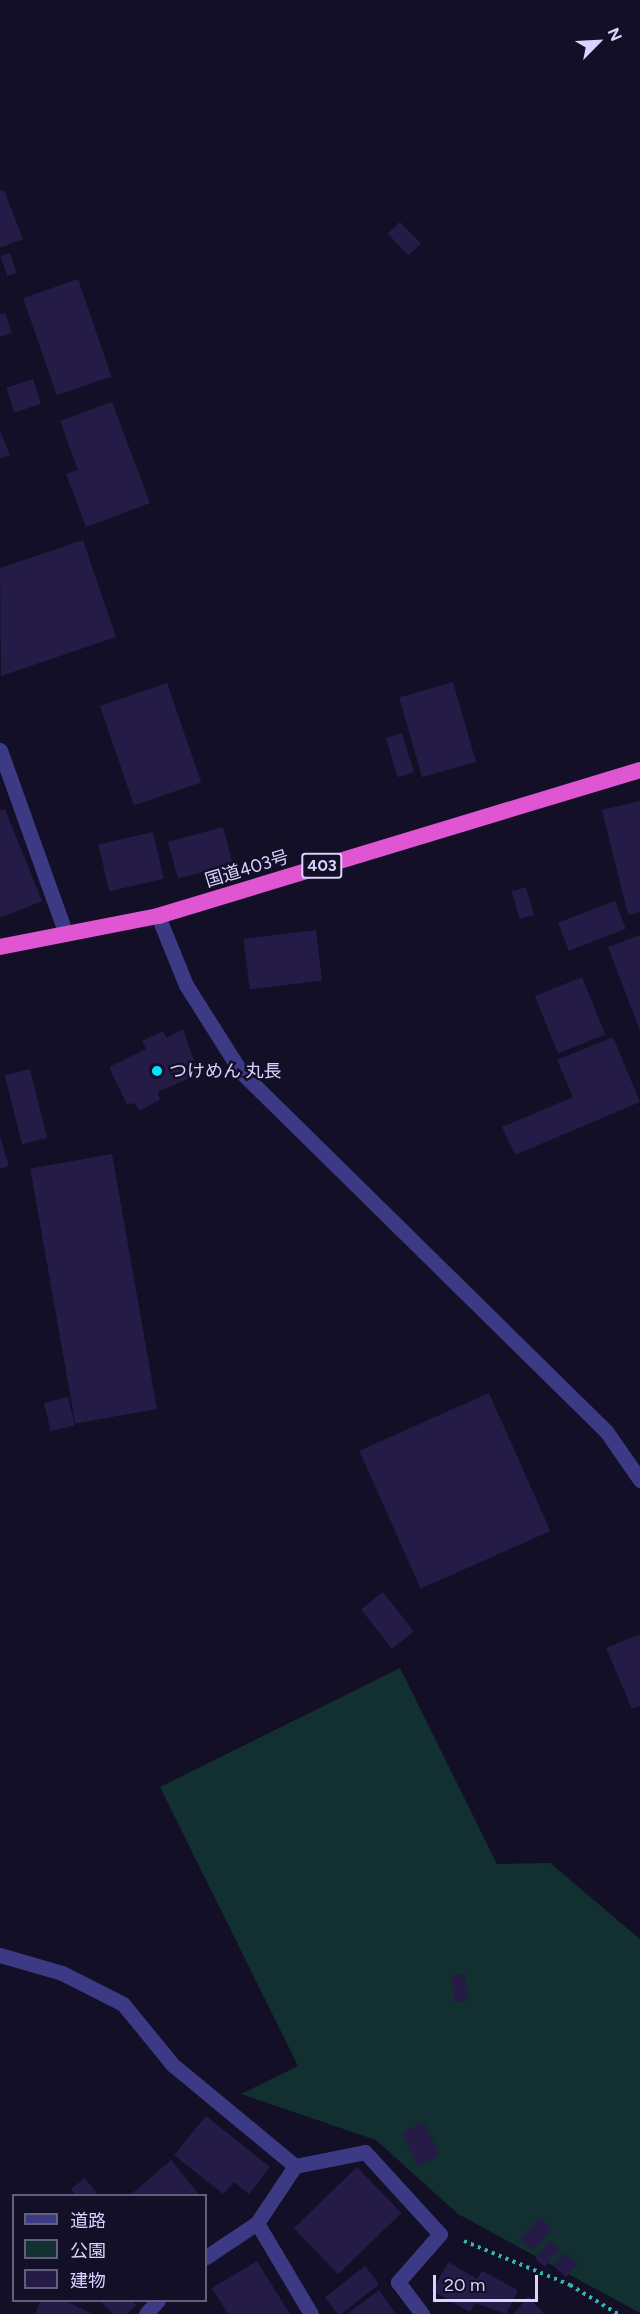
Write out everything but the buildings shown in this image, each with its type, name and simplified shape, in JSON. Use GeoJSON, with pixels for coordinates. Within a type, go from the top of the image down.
{"type":"FeatureCollection","features":[{"type":"Feature","properties":{"kind":"highway","name":"国道403号"},"geometry":{"type":"LineString","coordinates":[[0,947],[158,916],[640,770]]}},
{"type":"Feature","properties":{"kind":"street"},"geometry":{"type":"LineString","coordinates":[[0,750],[66,934]]}},
{"type":"Feature","properties":{"kind":"street"},"geometry":{"type":"LineString","coordinates":[[158,916],[186,985],[241,1072],[606,1431],[640,1480]]}},
{"type":"Feature","properties":{"kind":"street"},"geometry":{"type":"LineString","coordinates":[[0,1955],[63,1972],[123,2004],[173,2065],[295,2166]]}},
{"type":"Feature","properties":{"kind":"street"},"geometry":{"type":"LineString","coordinates":[[207,2256],[257,2223],[295,2166],[365,2152],[440,2234],[398,2282],[422,2314]]}},
{"type":"Feature","properties":{"kind":"street"},"geometry":{"type":"LineString","coordinates":[[257,2223],[311,2314]]}},
{"type":"Feature","properties":{"kind":"street"},"geometry":{"type":"LineString","coordinates":[[146,2314],[157,2302]]}},
{"type":"Feature","properties":{"kind":"path"},"geometry":{"type":"LineString","coordinates":[[440,2234],[570,2285],[618,2314]]}},
{"type":"Feature","properties":{"kind":"green space"},"geometry":{"type":"Polygon","coordinates":[[[400,1668],[497,1864],[550,1863],[640,1939],[640,2313],[458,2214],[376,2140],[241,2094],[298,2066],[160,1787],[400,1668]]]}},
{"type":"Feature","properties":{"kind":"place","name":"つけめん 丸長"},"geometry":{"type":"Point","coordinates":[157,1071]}}]}
